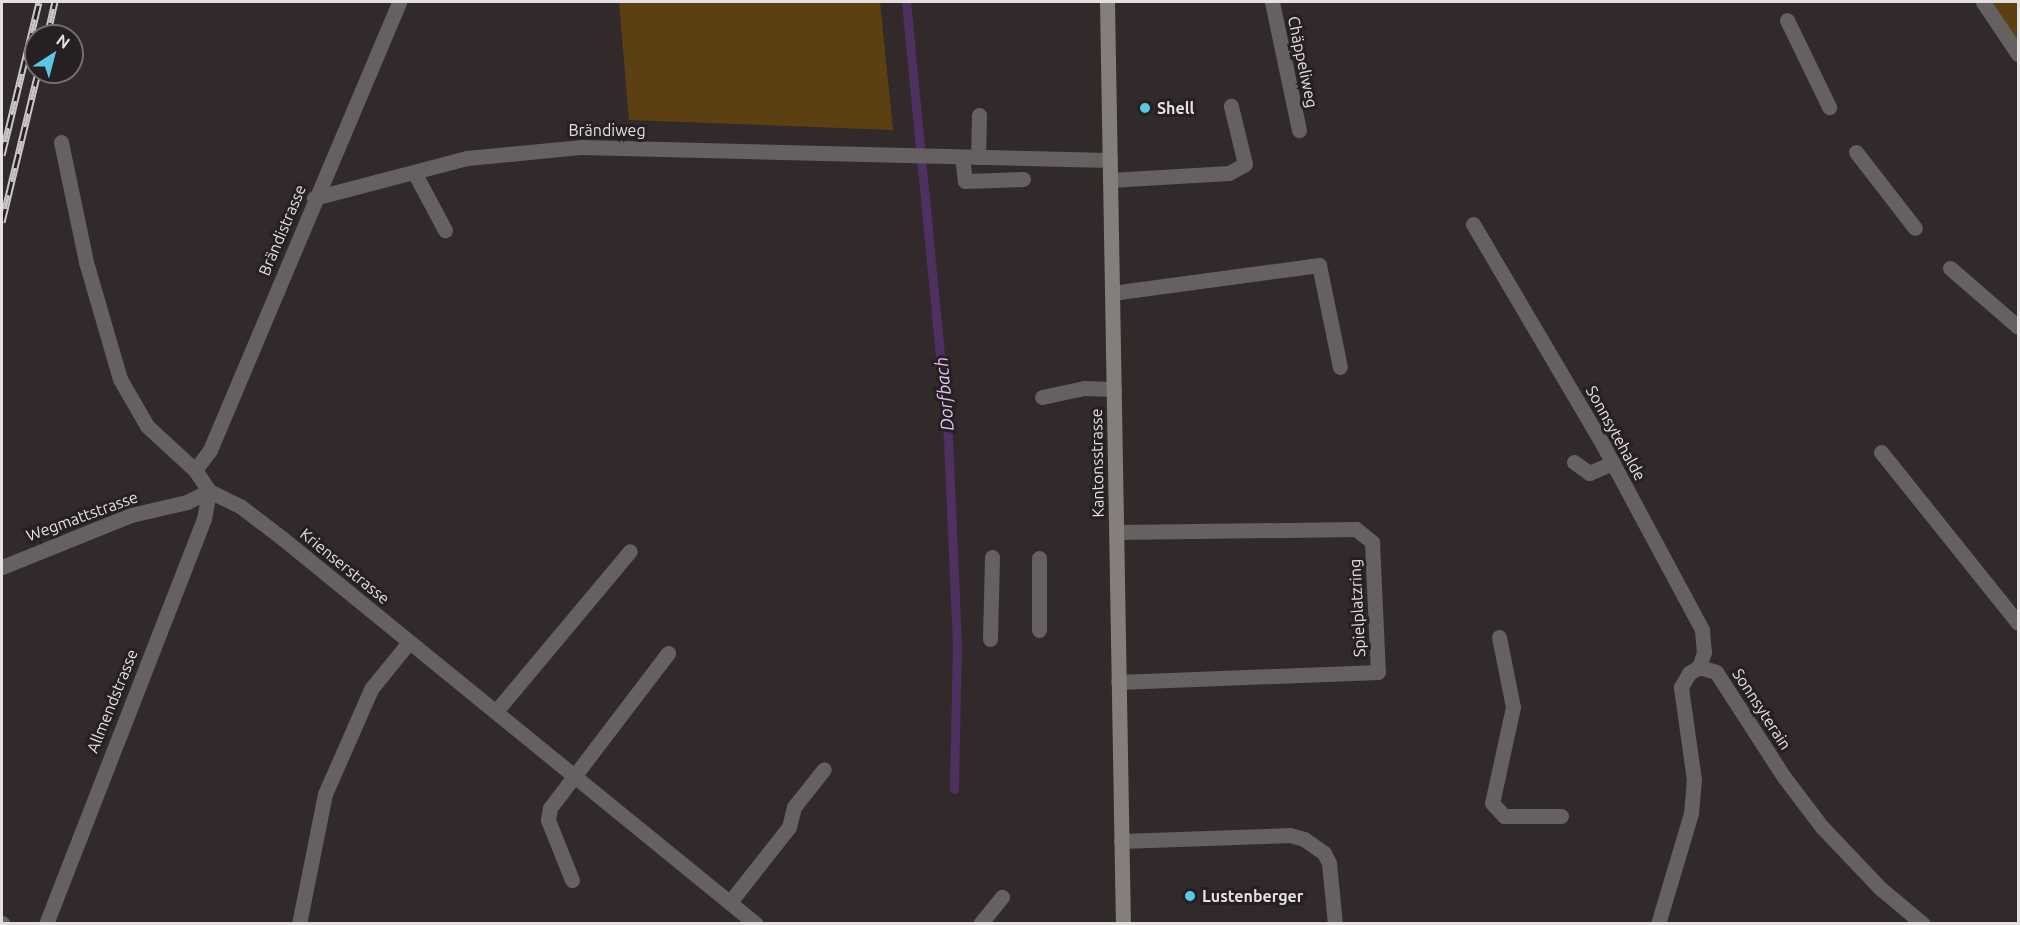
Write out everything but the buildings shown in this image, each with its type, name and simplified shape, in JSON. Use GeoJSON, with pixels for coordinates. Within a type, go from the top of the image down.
{"type":"FeatureCollection","features":[{"type":"Feature","properties":{"kind":"main road","name":"Kantonsstrasse"},"geometry":{"type":"LineString","coordinates":[[1107,2],[1123,924]]}},
{"type":"Feature","properties":{"kind":"street","name":"Brändistrasse"},"geometry":{"type":"LineString","coordinates":[[195,470],[210,450],[314,198],[399,2]]}},
{"type":"Feature","properties":{"kind":"street","name":"Chäppeliweg"},"geometry":{"type":"LineString","coordinates":[[1272,2],[1299,130]]}},
{"type":"Feature","properties":{"kind":"street"},"geometry":{"type":"LineString","coordinates":[[1983,2],[2019,54]]}},
{"type":"Feature","properties":{"kind":"street"},"geometry":{"type":"LineString","coordinates":[[1786,20],[1829,107]]}},
{"type":"Feature","properties":{"kind":"street"},"geometry":{"type":"LineString","coordinates":[[1110,180],[1229,173],[1245,164],[1231,106]]}},
{"type":"Feature","properties":{"kind":"street"},"geometry":{"type":"LineString","coordinates":[[979,115],[965,181],[1023,179]]}},
{"type":"Feature","properties":{"kind":"street"},"geometry":{"type":"LineString","coordinates":[[61,141],[86,262],[120,380],[147,426],[195,470],[209,491]]}},
{"type":"Feature","properties":{"kind":"street","name":"Brändiweg"},"geometry":{"type":"LineString","coordinates":[[314,198],[466,158],[582,147],[1110,160]]}},
{"type":"Feature","properties":{"kind":"street"},"geometry":{"type":"LineString","coordinates":[[1856,152],[1915,228]]}},
{"type":"Feature","properties":{"kind":"street"},"geometry":{"type":"LineString","coordinates":[[414,172],[444,230]]}},
{"type":"Feature","properties":{"kind":"street","name":"Sonnsytehalde"},"geometry":{"type":"LineString","coordinates":[[1473,224],[1613,463],[1702,630],[1704,652],[1699,667]]}},
{"type":"Feature","properties":{"kind":"street"},"geometry":{"type":"LineString","coordinates":[[1112,293],[1319,265],[1340,367]]}},
{"type":"Feature","properties":{"kind":"street"},"geometry":{"type":"LineString","coordinates":[[1950,268],[2019,327]]}},
{"type":"Feature","properties":{"kind":"street"},"geometry":{"type":"LineString","coordinates":[[1042,397],[1083,388],[1114,389]]}},
{"type":"Feature","properties":{"kind":"street"},"geometry":{"type":"LineString","coordinates":[[1881,452],[2019,623]]}},
{"type":"Feature","properties":{"kind":"street"},"geometry":{"type":"LineString","coordinates":[[1574,462],[1589,473],[1613,463]]}},
{"type":"Feature","properties":{"kind":"street","name":"Wegmattstrasse"},"geometry":{"type":"LineString","coordinates":[[2,567],[131,515],[187,502],[209,491]]}},
{"type":"Feature","properties":{"kind":"street","name":"Krienserstrasse"},"geometry":{"type":"LineString","coordinates":[[209,491],[240,506],[409,642],[498,710],[756,924]]}},
{"type":"Feature","properties":{"kind":"street","name":"Allmendstrasse"},"geometry":{"type":"LineString","coordinates":[[45,924],[204,519],[209,491]]}},
{"type":"Feature","properties":{"kind":"street","name":"Spielplatzring"},"geometry":{"type":"LineString","coordinates":[[1117,532],[1356,529],[1372,543],[1378,672],[1118,682]]}},
{"type":"Feature","properties":{"kind":"street"},"geometry":{"type":"LineString","coordinates":[[498,710],[630,551]]}},
{"type":"Feature","properties":{"kind":"street"},"geometry":{"type":"LineString","coordinates":[[990,639],[992,557]]}},
{"type":"Feature","properties":{"kind":"street"},"geometry":{"type":"LineString","coordinates":[[1039,558],[1039,630]]}},
{"type":"Feature","properties":{"kind":"street"},"geometry":{"type":"LineString","coordinates":[[1499,637],[1513,707],[1492,803],[1504,816],[1561,816]]}},
{"type":"Feature","properties":{"kind":"street"},"geometry":{"type":"LineString","coordinates":[[298,924],[325,794],[371,689],[409,642]]}},
{"type":"Feature","properties":{"kind":"street"},"geometry":{"type":"LineString","coordinates":[[572,880],[548,820],[550,808],[574,772],[668,653]]}},
{"type":"Feature","properties":{"kind":"street"},"geometry":{"type":"LineString","coordinates":[[1658,924],[1691,813],[1694,780],[1681,687],[1689,673],[1699,667]]}},
{"type":"Feature","properties":{"kind":"street","name":"Sonnsyterain"},"geometry":{"type":"LineString","coordinates":[[1699,667],[1716,672],[1784,777],[1822,826],[1914,921]]}},
{"type":"Feature","properties":{"kind":"street"},"geometry":{"type":"LineString","coordinates":[[730,902],[789,827],[794,807],[824,769]]}},
{"type":"Feature","properties":{"kind":"street"},"geometry":{"type":"LineString","coordinates":[[1121,842],[1290,835],[1304,839],[1324,853],[1329,863],[1335,924]]}},
{"type":"Feature","properties":{"kind":"street"},"geometry":{"type":"LineString","coordinates":[[980,924],[1002,897]]}},
{"type":"Feature","properties":{"kind":"shaded area"},"geometry":{"type":"Polygon","coordinates":[[[619,2],[880,2],[893,130],[629,120],[619,2]]]}},
{"type":"Feature","properties":{"kind":"shaded area"},"geometry":{"type":"Polygon","coordinates":[[[1992,2],[2018,2],[2018,41],[1997,10],[1992,2]]]}},
{"type":"Feature","properties":{"kind":"waterway","name":"Dorfbach"},"geometry":{"type":"LineString","coordinates":[[906,2],[948,439],[957,642],[954,789]]}},
{"type":"Feature","properties":{"kind":"railway"},"geometry":{"type":"LineString","coordinates":[[2,155],[39,2]]}},
{"type":"Feature","properties":{"kind":"railway"},"geometry":{"type":"LineString","coordinates":[[50,24],[55,2]]}},
{"type":"Feature","properties":{"kind":"railway"},"geometry":{"type":"LineString","coordinates":[[2,222],[35,84]]}},
{"type":"Feature","properties":{"kind":"place","name":"Shell"},"geometry":{"type":"Point","coordinates":[1145,108]}},
{"type":"Feature","properties":{"kind":"place","name":"Lustenberger"},"geometry":{"type":"Point","coordinates":[1190,896]}}]}
